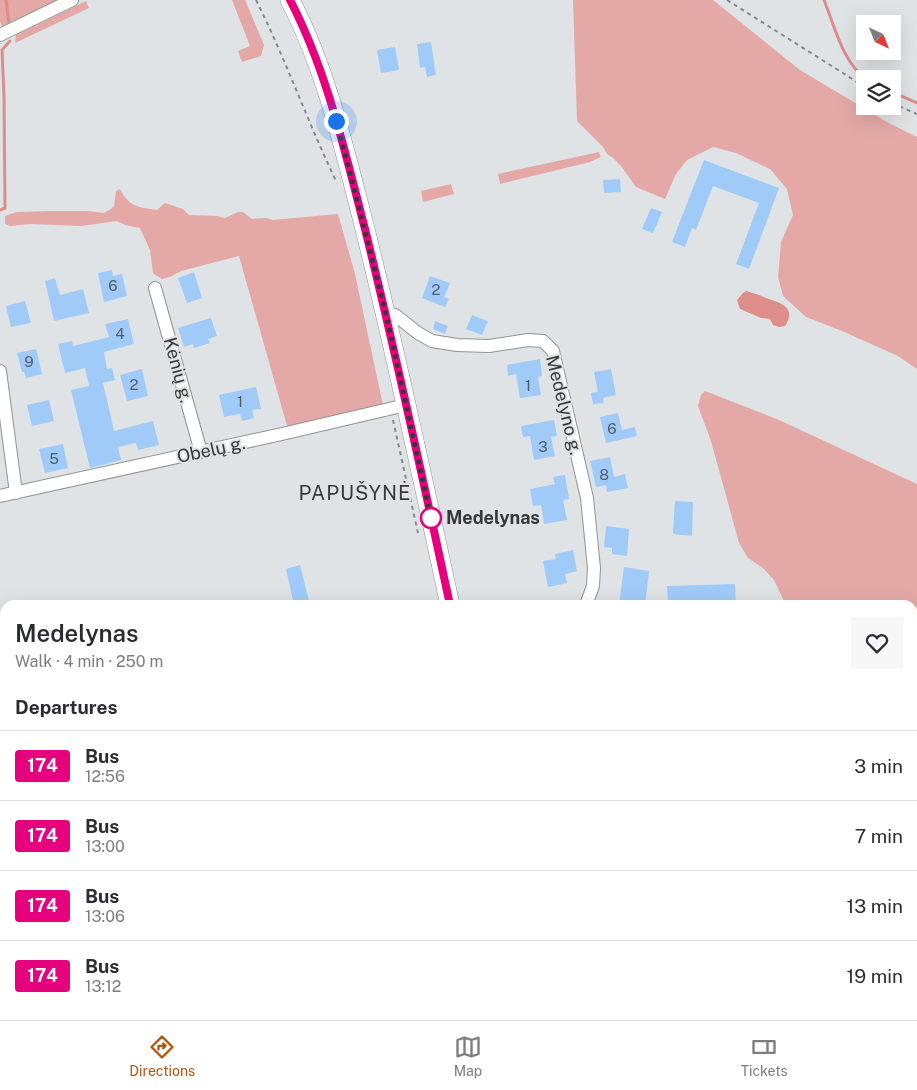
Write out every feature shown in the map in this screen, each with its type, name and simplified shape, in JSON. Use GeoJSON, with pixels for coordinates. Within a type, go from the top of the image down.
{"type":"FeatureCollection","features":[{"type":"Feature","properties":{"kind":"main road"},"geometry":{"type":"LineString","coordinates":[[290,0],[323,78],[349,169],[386,314],[398,407],[449,600]]}},
{"type":"Feature","properties":{"kind":"street"},"geometry":{"type":"LineString","coordinates":[[0,35],[72,0]]}},
{"type":"Feature","properties":{"kind":"street","name":"Kėnių g."},"geometry":{"type":"LineString","coordinates":[[155,288],[201,452]]}},
{"type":"Feature","properties":{"kind":"street","name":"Medelyno g."},"geometry":{"type":"LineString","coordinates":[[386,314],[395,315],[418,333],[432,341],[457,345],[489,346],[528,340],[543,341],[553,351],[587,498],[594,568],[593,586],[588,600]]}},
{"type":"Feature","properties":{"kind":"street"},"geometry":{"type":"LineString","coordinates":[[0,371],[16,492]]}},
{"type":"Feature","properties":{"kind":"street","name":"Obelų g."},"geometry":{"type":"LineString","coordinates":[[0,496],[398,407]]}},
{"type":"Feature","properties":{"kind":"path"},"geometry":{"type":"LineString","coordinates":[[256,0],[272,31],[317,142],[338,186]]}},
{"type":"Feature","properties":{"kind":"path"},"geometry":{"type":"LineString","coordinates":[[727,0],[856,81]]}},
{"type":"Feature","properties":{"kind":"path"},"geometry":{"type":"LineString","coordinates":[[901,107],[917,114]]}},
{"type":"Feature","properties":{"kind":"path"},"geometry":{"type":"LineString","coordinates":[[398,407],[418,532]]}},
{"type":"Feature","properties":{"kind":"shaded area"},"geometry":{"type":"Polygon","coordinates":[[[0,0],[63,0],[3,30],[0,21],[0,0]]]}},
{"type":"Feature","properties":{"kind":"shaded area"},"geometry":{"type":"Polygon","coordinates":[[[232,0],[245,0],[264,45],[261,56],[242,62],[238,51],[250,46],[232,0]]]}},
{"type":"Feature","properties":{"kind":"shaded area"},"geometry":{"type":"Polygon","coordinates":[[[573,0],[713,0],[800,70],[856,103],[856,115],[875,115],[917,137],[917,369],[898,356],[806,317],[783,296],[778,277],[781,242],[793,215],[787,189],[770,169],[736,153],[713,147],[687,160],[676,174],[665,199],[636,187],[621,166],[607,154],[603,147],[577,121],[573,0]]]}},
{"type":"Feature","properties":{"kind":"shaded area"},"geometry":{"type":"Polygon","coordinates":[[[86,1],[89,8],[15,43],[16,35],[86,1]]]}},
{"type":"Feature","properties":{"kind":"shaded area"},"geometry":{"type":"Polygon","coordinates":[[[599,152],[601,157],[590,162],[500,184],[498,174],[599,152]]]}},
{"type":"Feature","properties":{"kind":"shaded area"},"geometry":{"type":"Polygon","coordinates":[[[451,184],[454,194],[423,202],[421,191],[451,184]]]}},
{"type":"Feature","properties":{"kind":"shaded area"},"geometry":{"type":"Polygon","coordinates":[[[120,189],[123,195],[135,205],[157,210],[165,203],[183,209],[189,215],[225,218],[238,212],[243,212],[252,219],[266,218],[273,220],[338,214],[355,274],[384,410],[289,433],[239,256],[181,271],[162,279],[153,273],[150,250],[140,228],[117,221],[81,226],[30,224],[10,226],[5,224],[5,216],[17,212],[88,211],[104,213],[114,206],[116,191],[120,189]]]}},
{"type":"Feature","properties":{"kind":"shaded area"},"geometry":{"type":"Polygon","coordinates":[[[746,291],[784,305],[789,311],[785,326],[773,325],[770,319],[761,318],[740,309],[737,300],[746,291]]]}},
{"type":"Feature","properties":{"kind":"shaded area"},"geometry":{"type":"Polygon","coordinates":[[[705,391],[779,420],[917,484],[917,600],[784,600],[774,580],[763,568],[748,558],[739,543],[711,441],[698,406],[701,395],[705,391]]]}},
{"type":"Feature","properties":{"kind":"building"},"geometry":{"type":"Polygon","coordinates":[[[431,42],[436,75],[427,77],[425,67],[420,68],[417,44],[431,42]]]}},
{"type":"Feature","properties":{"kind":"building"},"geometry":{"type":"Polygon","coordinates":[[[395,47],[399,70],[381,73],[377,50],[395,47]]]}},
{"type":"Feature","properties":{"kind":"building"},"geometry":{"type":"Polygon","coordinates":[[[704,160],[779,188],[749,269],[736,264],[759,203],[713,186],[696,230],[692,228],[685,247],[672,242],[704,160]]]}},
{"type":"Feature","properties":{"kind":"building"},"geometry":{"type":"Polygon","coordinates":[[[620,179],[621,192],[604,193],[603,180],[620,179]]]}},
{"type":"Feature","properties":{"kind":"building"},"geometry":{"type":"Polygon","coordinates":[[[651,208],[662,212],[653,233],[642,229],[651,208]]]}},
{"type":"Feature","properties":{"kind":"building"},"geometry":{"type":"Polygon","coordinates":[[[112,270],[113,276],[122,274],[127,296],[104,302],[98,273],[112,270]]]}},
{"type":"Feature","properties":{"kind":"building"},"geometry":{"type":"Polygon","coordinates":[[[194,272],[202,298],[187,303],[178,278],[194,272]]]}},
{"type":"Feature","properties":{"kind":"building"},"geometry":{"type":"Polygon","coordinates":[[[430,276],[450,283],[444,297],[449,299],[445,307],[422,298],[430,276]]]}},
{"type":"Feature","properties":{"kind":"building"},"geometry":{"type":"Polygon","coordinates":[[[55,278],[60,295],[83,289],[89,313],[54,321],[45,281],[55,278]]]}},
{"type":"Feature","properties":{"kind":"building"},"geometry":{"type":"Polygon","coordinates":[[[25,301],[31,323],[11,327],[6,306],[25,301]]]}},
{"type":"Feature","properties":{"kind":"building"},"geometry":{"type":"Polygon","coordinates":[[[472,315],[488,321],[482,335],[466,329],[472,315]]]}},
{"type":"Feature","properties":{"kind":"building"},"geometry":{"type":"Polygon","coordinates":[[[211,318],[217,336],[208,339],[210,343],[194,348],[193,344],[184,347],[178,328],[211,318]]]}},
{"type":"Feature","properties":{"kind":"building"},"geometry":{"type":"Polygon","coordinates":[[[128,319],[134,344],[104,352],[107,369],[112,368],[115,380],[103,383],[114,431],[153,421],[159,445],[138,450],[136,443],[118,447],[121,460],[90,468],[71,390],[89,386],[85,368],[65,373],[58,344],[72,341],[73,346],[109,337],[105,324],[128,319]]]}},
{"type":"Feature","properties":{"kind":"building"},"geometry":{"type":"Polygon","coordinates":[[[435,321],[448,326],[445,334],[433,329],[435,321]]]}},
{"type":"Feature","properties":{"kind":"building"},"geometry":{"type":"Polygon","coordinates":[[[36,349],[42,374],[26,378],[24,372],[22,372],[17,353],[36,349]]]}},
{"type":"Feature","properties":{"kind":"building"},"geometry":{"type":"Polygon","coordinates":[[[540,359],[542,376],[538,377],[541,395],[520,398],[516,374],[508,376],[507,365],[540,359]]]}},
{"type":"Feature","properties":{"kind":"building"},"geometry":{"type":"Polygon","coordinates":[[[142,369],[148,396],[127,401],[120,375],[142,369]]]}},
{"type":"Feature","properties":{"kind":"building"},"geometry":{"type":"Polygon","coordinates":[[[611,369],[616,395],[603,398],[604,403],[593,404],[591,393],[598,392],[594,372],[611,369]]]}},
{"type":"Feature","properties":{"kind":"building"},"geometry":{"type":"Polygon","coordinates":[[[256,387],[261,409],[252,410],[254,418],[242,421],[240,414],[224,417],[219,395],[256,387]]]}},
{"type":"Feature","properties":{"kind":"building"},"geometry":{"type":"Polygon","coordinates":[[[49,400],[54,421],[32,426],[27,405],[49,400]]]}},
{"type":"Feature","properties":{"kind":"building"},"geometry":{"type":"Polygon","coordinates":[[[618,413],[622,430],[635,427],[637,436],[606,443],[600,417],[618,413]]]}},
{"type":"Feature","properties":{"kind":"building"},"geometry":{"type":"Polygon","coordinates":[[[554,420],[557,436],[551,437],[555,456],[534,460],[530,436],[523,437],[521,426],[554,420]]]}},
{"type":"Feature","properties":{"kind":"building"},"geometry":{"type":"Polygon","coordinates":[[[63,444],[68,468],[45,473],[39,449],[63,444]]]}},
{"type":"Feature","properties":{"kind":"building"},"geometry":{"type":"Polygon","coordinates":[[[610,457],[614,477],[625,474],[628,488],[607,492],[606,485],[596,487],[590,461],[610,457]]]}},
{"type":"Feature","properties":{"kind":"building"},"geometry":{"type":"Polygon","coordinates":[[[565,475],[569,499],[563,500],[567,520],[544,524],[541,505],[533,506],[530,489],[555,484],[553,477],[565,475]]]}},
{"type":"Feature","properties":{"kind":"building"},"geometry":{"type":"Polygon","coordinates":[[[675,501],[693,502],[692,536],[673,534],[675,501]]]}},
{"type":"Feature","properties":{"kind":"building"},"geometry":{"type":"Polygon","coordinates":[[[606,526],[629,529],[627,556],[612,554],[612,548],[604,547],[606,526]]]}},
{"type":"Feature","properties":{"kind":"building"},"geometry":{"type":"Polygon","coordinates":[[[573,550],[577,571],[565,574],[567,583],[548,587],[543,561],[556,559],[555,554],[573,550]]]}},
{"type":"Feature","properties":{"kind":"building"},"geometry":{"type":"Polygon","coordinates":[[[300,565],[309,600],[293,600],[286,569],[300,565]]]}},
{"type":"Feature","properties":{"kind":"building"},"geometry":{"type":"Polygon","coordinates":[[[624,567],[649,571],[646,600],[620,600],[624,567]]]}},
{"type":"Feature","properties":{"kind":"building"},"geometry":{"type":"Polygon","coordinates":[[[735,584],[736,600],[668,600],[667,586],[735,584]]]}},
{"type":"Feature","properties":{"kind":"waterway"},"geometry":{"type":"LineString","coordinates":[[6,0],[9,23]]}},
{"type":"Feature","properties":{"kind":"waterway"},"geometry":{"type":"LineString","coordinates":[[824,0],[845,53],[856,70]]}},
{"type":"Feature","properties":{"kind":"waterway"},"geometry":{"type":"LineString","coordinates":[[0,210],[5,208],[2,50],[10,41]]}},
{"type":"Feature","properties":{"kind":"waterway"},"geometry":{"type":"LineString","coordinates":[[901,96],[917,103]]}},
{"type":"Feature","properties":{"kind":"bus line","name":"174"},"geometry":{"type":"LineString","coordinates":[[290,0],[323,78],[349,169],[386,314],[449,600]]}},
{"type":"Feature","properties":{"kind":"place","name":"Medelynas"},"geometry":{"type":"Point","coordinates":[431,518]}},
{"type":"Feature","properties":{"kind":"district","name":"PAPUŠYNĖ"},"geometry":{"type":"Point","coordinates":[355,493]}},
{"type":"Feature","properties":{"kind":"route"},"geometry":{"type":"LineString","coordinates":[[336,121],[386,314],[431,518]]}}]}
